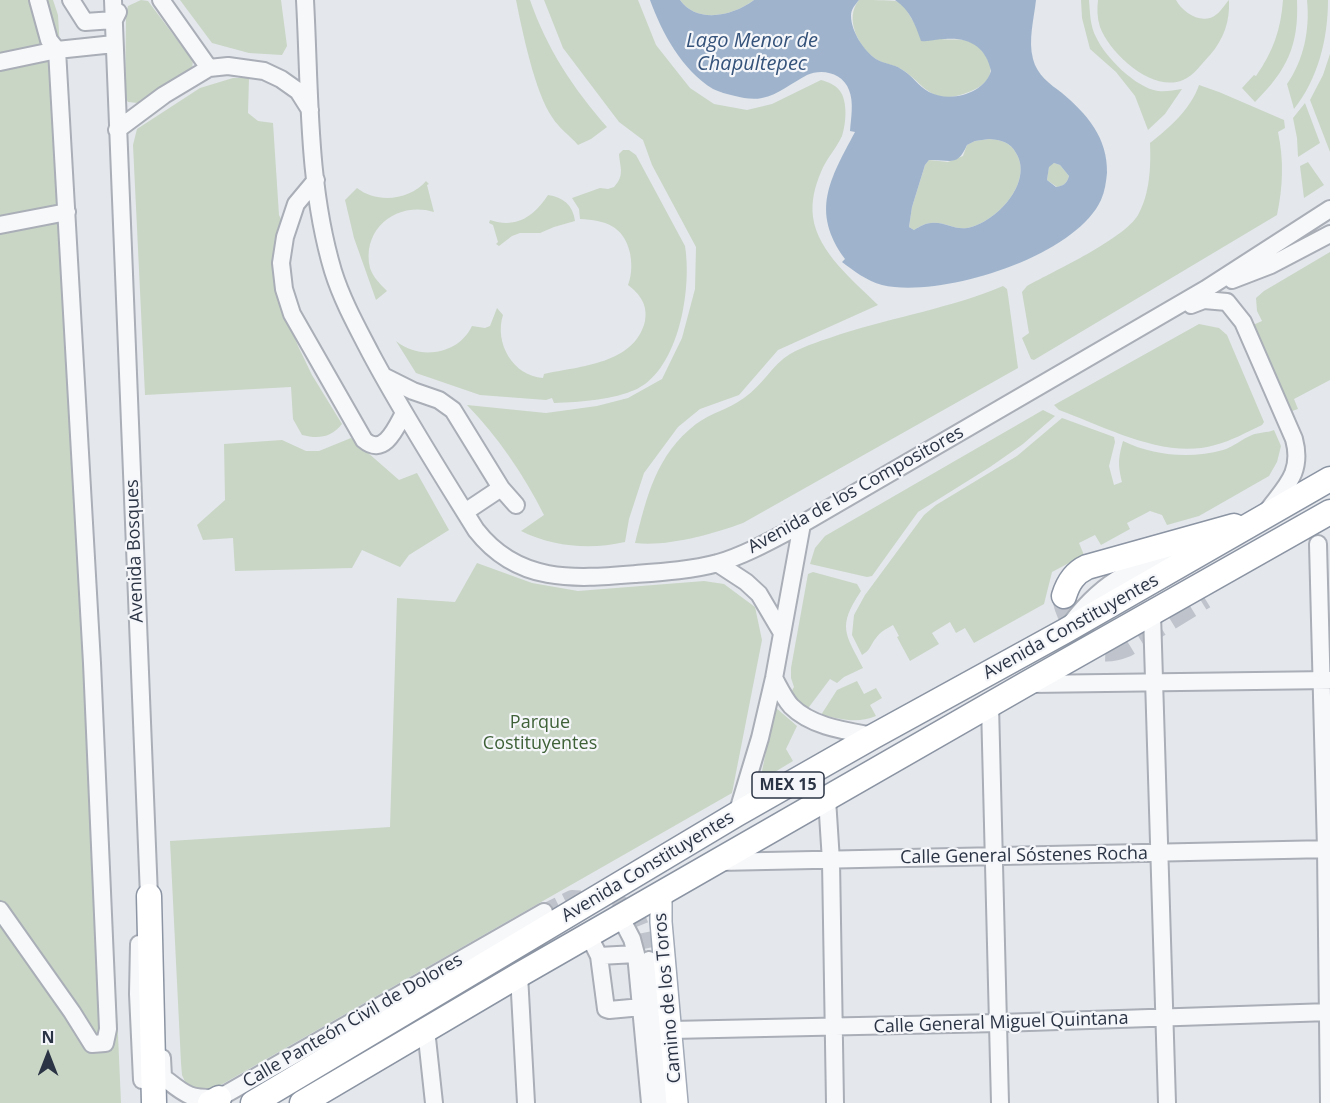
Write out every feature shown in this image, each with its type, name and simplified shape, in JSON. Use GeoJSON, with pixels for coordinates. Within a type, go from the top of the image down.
{"type":"FeatureCollection","features":[{"type":"Feature","properties":{"kind":"highway","name":"Avenida Constituyentes"},"geometry":{"type":"LineString","coordinates":[[252,1103],[737,814],[1065,631],[1330,479]]}},
{"type":"Feature","properties":{"kind":"highway","name":"Avenida Constituyentes"},"geometry":{"type":"LineString","coordinates":[[302,1103],[519,975],[594,946],[621,918],[661,893],[1330,512]]}},
{"type":"Feature","properties":{"kind":"highway"},"geometry":{"type":"LineString","coordinates":[[1064,596],[1072,578],[1087,567],[1216,530],[1260,520]]}},
{"type":"Feature","properties":{"kind":"highway"},"geometry":{"type":"LineString","coordinates":[[1204,597],[1324,535]]}},
{"type":"Feature","properties":{"kind":"highway"},"geometry":{"type":"LineString","coordinates":[[149,896],[154,1102]]}},
{"type":"Feature","properties":{"kind":"highway"},"geometry":{"type":"LineString","coordinates":[[154,1102],[163,1077]]}},
{"type":"Feature","properties":{"kind":"main road","name":"Camino de los Toros"},"geometry":{"type":"LineString","coordinates":[[661,893],[677,1103]]}},
{"type":"Feature","properties":{"kind":"street"},"geometry":{"type":"LineString","coordinates":[[0,910],[92,1044],[105,1043],[108,1029],[93,675],[57,50],[49,40],[38,0]]}},
{"type":"Feature","properties":{"kind":"street"},"geometry":{"type":"LineString","coordinates":[[71,0],[85,22],[114,20],[123,0]]}},
{"type":"Feature","properties":{"kind":"street","name":"Avenida Bosques"},"geometry":{"type":"LineString","coordinates":[[113,0],[149,896]]}},
{"type":"Feature","properties":{"kind":"street"},"geometry":{"type":"LineString","coordinates":[[161,0],[209,68]]}},
{"type":"Feature","properties":{"kind":"street","name":"Avenida de los Compositores"},"geometry":{"type":"LineString","coordinates":[[305,0],[320,215],[334,273],[350,314],[404,413],[482,537],[492,548],[518,566],[541,574],[564,577],[679,571],[717,563],[748,551],[802,524],[1154,320],[1330,209]]}},
{"type":"Feature","properties":{"kind":"street"},"geometry":{"type":"LineString","coordinates":[[0,62],[57,50],[114,44]]}},
{"type":"Feature","properties":{"kind":"street"},"geometry":{"type":"LineString","coordinates":[[117,130],[164,95],[209,68],[228,66],[264,71],[281,79],[298,91],[311,111]]}},
{"type":"Feature","properties":{"kind":"street"},"geometry":{"type":"LineString","coordinates":[[316,180],[296,204],[285,237],[281,263],[284,289],[292,314],[368,444],[378,446],[388,441],[404,413]]}},
{"type":"Feature","properties":{"kind":"street"},"geometry":{"type":"LineString","coordinates":[[0,225],[67,212]]}},
{"type":"Feature","properties":{"kind":"street"},"geometry":{"type":"LineString","coordinates":[[1206,289],[1271,265],[1330,234]]}},
{"type":"Feature","properties":{"kind":"street"},"geometry":{"type":"LineString","coordinates":[[1154,320],[1204,300],[1227,302],[1243,322],[1286,418],[1297,451],[1296,470],[1288,485],[1260,520]]}},
{"type":"Feature","properties":{"kind":"street"},"geometry":{"type":"LineString","coordinates":[[382,375],[413,392],[439,400],[453,410],[501,488],[516,505]]}},
{"type":"Feature","properties":{"kind":"street"},"geometry":{"type":"LineString","coordinates":[[465,512],[501,488]]}},
{"type":"Feature","properties":{"kind":"street"},"geometry":{"type":"LineString","coordinates":[[737,814],[774,678],[802,524]]}},
{"type":"Feature","properties":{"kind":"street"},"geometry":{"type":"LineString","coordinates":[[1324,535],[1329,1103]]}},
{"type":"Feature","properties":{"kind":"street"},"geometry":{"type":"LineString","coordinates":[[717,563],[746,582],[759,594],[782,633]]}},
{"type":"Feature","properties":{"kind":"street"},"geometry":{"type":"LineString","coordinates":[[1152,614],[1167,1103]]}},
{"type":"Feature","properties":{"kind":"street"},"geometry":{"type":"LineString","coordinates":[[774,678],[790,705],[807,718],[847,731],[874,736]]}},
{"type":"Feature","properties":{"kind":"street"},"geometry":{"type":"LineString","coordinates":[[1026,684],[1325,680]]}},
{"type":"Feature","properties":{"kind":"street"},"geometry":{"type":"LineString","coordinates":[[990,705],[1000,1103]]}},
{"type":"Feature","properties":{"kind":"street"},"geometry":{"type":"LineString","coordinates":[[827,799],[831,861],[835,1103]]}},
{"type":"Feature","properties":{"kind":"street","name":"Calle General Sóstenes Rocha"},"geometry":{"type":"LineString","coordinates":[[718,862],[1328,849]]}},
{"type":"Feature","properties":{"kind":"street"},"geometry":{"type":"LineString","coordinates":[[149,896],[157,926],[160,959],[163,1077]]}},
{"type":"Feature","properties":{"kind":"street","name":"Calle Panteón Civil de Dolores"},"geometry":{"type":"LineString","coordinates":[[163,1077],[191,1097],[214,1100],[544,912]]}},
{"type":"Feature","properties":{"kind":"street"},"geometry":{"type":"LineString","coordinates":[[621,918],[642,957],[642,1006],[650,1103]]}},
{"type":"Feature","properties":{"kind":"street"},"geometry":{"type":"LineString","coordinates":[[642,957],[594,946],[606,1009],[642,1006]]}},
{"type":"Feature","properties":{"kind":"street","name":"Camino de los Toros"},"geometry":{"type":"LineString","coordinates":[[642,957],[665,1103]]}},
{"type":"Feature","properties":{"kind":"street"},"geometry":{"type":"LineString","coordinates":[[519,975],[526,1103]]}},
{"type":"Feature","properties":{"kind":"street","name":"Calle General Miguel Quintana"},"geometry":{"type":"LineString","coordinates":[[671,1030],[834,1028],[1329,1012]]}},
{"type":"Feature","properties":{"kind":"street"},"geometry":{"type":"LineString","coordinates":[[426,1029],[434,1103]]}},
{"type":"Feature","properties":{"kind":"green space"},"geometry":{"type":"Polygon","coordinates":[[[0,0],[53,0],[58,15],[121,1103],[0,1103],[0,0]]]}},
{"type":"Feature","properties":{"kind":"green space"},"geometry":{"type":"Polygon","coordinates":[[[141,0],[148,1],[193,61],[192,69],[138,103],[128,102],[125,97],[126,14],[128,6],[141,0]]]}},
{"type":"Feature","properties":{"kind":"green space"},"geometry":{"type":"Polygon","coordinates":[[[180,0],[281,0],[287,46],[282,55],[249,53],[212,43],[180,0]]]}},
{"type":"Feature","properties":{"kind":"green space"},"geometry":{"type":"Polygon","coordinates":[[[516,0],[530,0],[544,35],[562,67],[583,98],[607,127],[591,139],[578,145],[557,124],[546,106],[530,61],[516,0]]]}},
{"type":"Feature","properties":{"kind":"green space"},"geometry":{"type":"Polygon","coordinates":[[[544,0],[638,0],[656,45],[690,88],[714,104],[747,110],[772,104],[821,80],[836,87],[843,96],[846,113],[844,125],[842,136],[823,167],[817,183],[813,199],[813,217],[816,230],[829,254],[878,305],[778,350],[739,395],[700,409],[678,427],[644,473],[629,519],[625,542],[599,546],[559,544],[521,531],[544,515],[510,457],[467,405],[546,413],[597,406],[628,398],[662,379],[682,338],[695,289],[696,247],[652,165],[643,140],[619,122],[563,48],[544,0]]]}},
{"type":"Feature","properties":{"kind":"green space"},"geometry":{"type":"Polygon","coordinates":[[[680,0],[754,0],[736,10],[705,15],[687,8],[680,0]]]}},
{"type":"Feature","properties":{"kind":"green space"},"geometry":{"type":"Polygon","coordinates":[[[859,0],[896,1],[925,32],[939,38],[974,43],[980,48],[990,65],[988,78],[980,87],[960,95],[941,97],[927,90],[901,69],[869,54],[859,40],[853,23],[855,7],[859,0]]]}},
{"type":"Feature","properties":{"kind":"green space"},"geometry":{"type":"Polygon","coordinates":[[[1081,0],[1089,0],[1091,24],[1100,45],[1131,78],[1149,89],[1167,91],[1182,89],[1165,114],[1148,130],[1135,96],[1116,72],[1090,49],[1082,18],[1081,0]]]}},
{"type":"Feature","properties":{"kind":"green space"},"geometry":{"type":"Polygon","coordinates":[[[1098,0],[1176,0],[1188,13],[1206,19],[1217,14],[1229,0],[1225,29],[1215,49],[1191,76],[1171,83],[1146,76],[1123,59],[1113,48],[1100,27],[1098,0]]]}},
{"type":"Feature","properties":{"kind":"green space"},"geometry":{"type":"Polygon","coordinates":[[[1283,0],[1297,0],[1296,31],[1293,44],[1283,68],[1255,102],[1242,88],[1254,75],[1256,76],[1267,58],[1278,30],[1283,0]]]}},
{"type":"Feature","properties":{"kind":"green space"},"geometry":{"type":"Polygon","coordinates":[[[1307,0],[1328,0],[1328,15],[1324,44],[1315,72],[1294,109],[1287,84],[1302,55],[1308,22],[1307,0]]]}},
{"type":"Feature","properties":{"kind":"green space"},"geometry":{"type":"Polygon","coordinates":[[[1330,54],[1330,152],[1310,100],[1323,75],[1330,54]]]}},
{"type":"Feature","properties":{"kind":"green space"},"geometry":{"type":"Polygon","coordinates":[[[233,78],[249,78],[248,113],[258,121],[273,123],[279,215],[283,223],[278,294],[312,375],[342,424],[329,435],[313,437],[302,435],[293,419],[291,387],[145,395],[133,145],[137,129],[200,88],[233,78]]]}},
{"type":"Feature","properties":{"kind":"green space"},"geometry":{"type":"Polygon","coordinates":[[[1199,85],[1284,120],[1285,128],[1278,132],[1282,174],[1277,215],[1034,360],[1031,359],[1022,338],[1029,333],[1022,292],[1027,286],[1104,244],[1119,234],[1138,215],[1147,189],[1150,143],[1185,110],[1199,85]]]}},
{"type":"Feature","properties":{"kind":"green space"},"geometry":{"type":"Polygon","coordinates":[[[1305,103],[1320,143],[1298,157],[1293,118],[1305,103]]]}},
{"type":"Feature","properties":{"kind":"green space"},"geometry":{"type":"Polygon","coordinates":[[[989,139],[1011,146],[1020,164],[1020,176],[1016,188],[1000,210],[978,225],[967,228],[940,223],[922,225],[914,230],[909,227],[912,207],[925,165],[929,160],[948,162],[963,156],[967,145],[989,139]]]}},
{"type":"Feature","properties":{"kind":"green space"},"geometry":{"type":"Polygon","coordinates":[[[623,150],[629,150],[636,155],[685,246],[686,284],[679,326],[663,364],[651,379],[637,389],[618,396],[554,403],[552,398],[546,400],[480,395],[416,373],[396,341],[416,351],[438,352],[458,343],[472,326],[485,328],[490,326],[497,308],[503,315],[501,336],[508,356],[515,365],[532,376],[543,378],[544,374],[604,361],[630,346],[639,335],[646,315],[642,300],[628,285],[631,265],[627,244],[623,236],[612,226],[598,221],[580,219],[579,209],[572,198],[600,188],[614,187],[621,175],[619,154],[623,150]]]}},
{"type":"Feature","properties":{"kind":"green space"},"geometry":{"type":"Polygon","coordinates":[[[1308,162],[1324,185],[1304,198],[1300,166],[1308,162]]]}},
{"type":"Feature","properties":{"kind":"green space"},"geometry":{"type":"Polygon","coordinates":[[[1054,163],[1060,165],[1069,176],[1062,186],[1057,187],[1047,180],[1049,166],[1054,163]]]}},
{"type":"Feature","properties":{"kind":"green space"},"geometry":{"type":"Polygon","coordinates":[[[426,181],[429,184],[427,185],[434,212],[408,210],[396,214],[385,221],[371,241],[370,268],[387,291],[376,300],[354,238],[345,200],[357,188],[383,198],[402,196],[426,181]]]}},
{"type":"Feature","properties":{"kind":"green space"},"geometry":{"type":"Polygon","coordinates":[[[548,195],[570,206],[575,221],[540,233],[520,233],[499,246],[496,244],[498,242],[493,225],[489,223],[490,220],[508,223],[524,219],[537,209],[548,195]]]}},
{"type":"Feature","properties":{"kind":"green space"},"geometry":{"type":"Polygon","coordinates":[[[1330,252],[1330,380],[1294,399],[1298,409],[1289,412],[1253,325],[1262,321],[1257,311],[1256,298],[1330,252]]]}},
{"type":"Feature","properties":{"kind":"green space"},"geometry":{"type":"Polygon","coordinates":[[[1003,286],[1007,289],[1018,368],[743,523],[675,541],[635,543],[649,493],[671,449],[696,424],[738,402],[750,393],[790,354],[841,334],[943,306],[1003,286]]]}},
{"type":"Feature","properties":{"kind":"green space"},"geometry":{"type":"Polygon","coordinates":[[[1199,324],[1219,328],[1227,335],[1264,422],[1262,425],[1215,445],[1196,449],[1176,448],[1136,440],[1059,410],[1054,405],[1199,324]]]}},
{"type":"Feature","properties":{"kind":"green space"},"geometry":{"type":"Polygon","coordinates":[[[1043,410],[1055,416],[1023,444],[918,512],[872,576],[867,577],[810,564],[815,548],[825,536],[1043,410]]]}},
{"type":"Feature","properties":{"kind":"green space"},"geometry":{"type":"Polygon","coordinates":[[[1062,418],[1114,437],[1115,442],[1109,466],[1114,485],[1122,482],[1119,462],[1123,441],[1160,453],[1185,455],[1223,450],[1252,435],[1274,430],[1281,446],[1277,462],[1269,476],[1199,516],[1167,525],[1162,515],[1150,511],[1127,523],[1130,529],[1101,545],[1095,535],[1079,543],[1084,555],[1052,572],[1044,604],[974,643],[965,628],[956,633],[950,622],[932,633],[939,644],[910,661],[893,625],[879,634],[862,655],[852,635],[854,615],[865,595],[924,515],[936,505],[1017,456],[1062,418]]]}},
{"type":"Feature","properties":{"kind":"green space"},"geometry":{"type":"Polygon","coordinates":[[[351,438],[399,480],[417,473],[449,530],[409,555],[400,567],[362,550],[352,568],[235,571],[233,538],[203,540],[197,525],[225,500],[224,444],[282,440],[306,451],[319,451],[351,438]]]}},
{"type":"Feature","properties":{"kind":"green space","name":"Parque Costituyentes"},"geometry":{"type":"Polygon","coordinates":[[[477,563],[532,583],[578,591],[704,581],[724,584],[755,607],[762,640],[732,793],[205,1094],[188,1088],[182,1075],[181,1063],[170,841],[390,827],[397,598],[455,602],[477,563]]]}},
{"type":"Feature","properties":{"kind":"green space"},"geometry":{"type":"Polygon","coordinates":[[[813,572],[857,584],[861,591],[849,613],[846,630],[863,668],[837,683],[830,679],[806,711],[789,696],[794,687],[791,668],[808,574],[813,572]]]}},
{"type":"Feature","properties":{"kind":"green space"},"geometry":{"type":"Polygon","coordinates":[[[857,681],[864,694],[876,688],[882,698],[870,705],[876,716],[856,720],[821,715],[837,690],[857,681]]]}},
{"type":"Feature","properties":{"kind":"green space"},"geometry":{"type":"Polygon","coordinates":[[[775,707],[797,726],[786,749],[793,761],[760,781],[775,707]]]}},
{"type":"Feature","properties":{"kind":"water","name":"Lago Menor de Chapultepec"},"geometry":{"type":"Polygon","coordinates":[[[650,0],[680,0],[687,8],[696,12],[715,15],[736,10],[754,0],[859,0],[851,16],[856,34],[867,51],[876,59],[905,71],[929,92],[947,97],[965,94],[981,86],[991,71],[989,63],[981,50],[969,42],[954,39],[921,41],[908,13],[895,0],[1036,0],[1031,37],[1033,59],[1041,74],[1080,109],[1100,138],[1107,173],[1101,200],[1087,221],[1064,239],[1036,256],[1004,269],[937,286],[907,288],[882,285],[871,281],[842,262],[845,259],[834,242],[828,226],[826,210],[832,180],[855,132],[850,131],[852,110],[846,84],[837,76],[819,72],[807,75],[780,91],[762,98],[745,98],[718,91],[692,72],[674,50],[650,0]],[[989,139],[967,145],[956,160],[929,160],[925,165],[912,207],[909,227],[914,230],[922,225],[940,223],[967,228],[978,225],[1000,210],[1016,188],[1020,176],[1020,164],[1011,146],[989,139]],[[1054,163],[1049,167],[1047,180],[1056,187],[1065,184],[1069,176],[1060,165],[1054,163]]]}},
{"type":"Feature","properties":{"kind":"tunnel"},"geometry":{"type":"LineString","coordinates":[[1064,596],[1065,604],[1074,623],[1090,643],[1101,649],[1126,645],[1204,597]]}},
{"type":"Feature","properties":{"kind":"tunnel"},"geometry":{"type":"LineString","coordinates":[[544,912],[572,898],[616,900],[636,914],[643,931],[649,960]]}}]}
